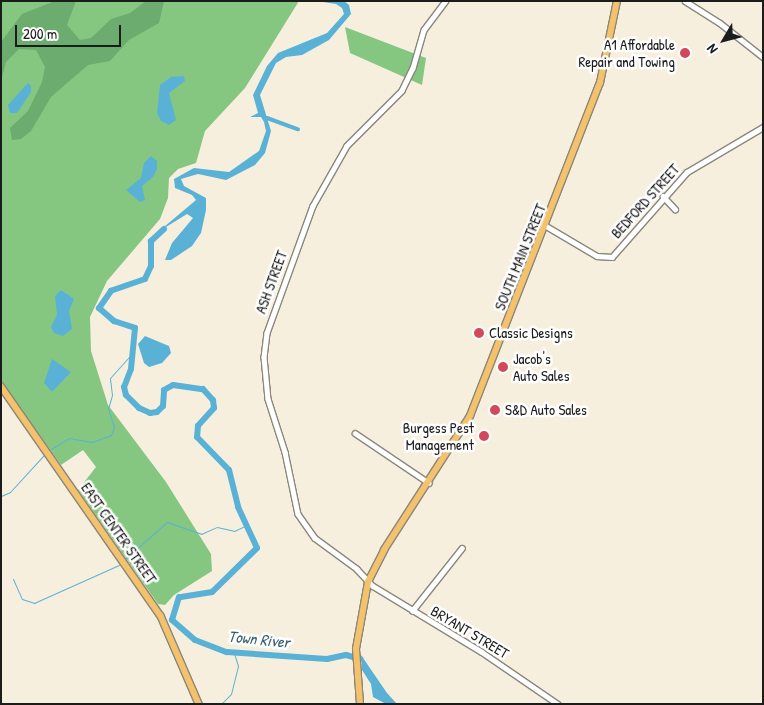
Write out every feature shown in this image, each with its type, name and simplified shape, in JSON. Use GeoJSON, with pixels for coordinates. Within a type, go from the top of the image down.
{"type":"FeatureCollection","features":[{"type":"Feature","properties":{"kind":"main road","name":"SOUTH MAIN STREET"},"geometry":{"type":"LineString","coordinates":[[360,704],[355,665],[356,649],[368,582],[384,550],[470,416],[546,226],[600,83],[617,1]]}},
{"type":"Feature","properties":{"kind":"main road","name":"EAST CENTER STREET"},"geometry":{"type":"LineString","coordinates":[[1,386],[161,616],[199,704]]}},
{"type":"Feature","properties":{"kind":"street","name":"ASH STREET"},"geometry":{"type":"LineString","coordinates":[[368,582],[357,569],[315,538],[298,514],[285,452],[268,399],[264,346],[288,270],[330,171],[347,146],[402,91],[413,68],[424,30],[446,1]]}},
{"type":"Feature","properties":{"kind":"street"},"geometry":{"type":"LineString","coordinates":[[685,1],[720,22],[762,55]]}},
{"type":"Feature","properties":{"kind":"street","name":"BEDFORD STREET"},"geometry":{"type":"LineString","coordinates":[[546,226],[597,256],[612,257],[687,172],[763,127]]}},
{"type":"Feature","properties":{"kind":"street"},"geometry":{"type":"LineString","coordinates":[[664,196],[675,208]]}},
{"type":"Feature","properties":{"kind":"street"},"geometry":{"type":"LineString","coordinates":[[355,433],[429,482]]}},
{"type":"Feature","properties":{"kind":"street"},"geometry":{"type":"LineString","coordinates":[[412,611],[462,548]]}},
{"type":"Feature","properties":{"kind":"street","name":"BRYANT STREET"},"geometry":{"type":"LineString","coordinates":[[368,582],[412,611],[482,652],[558,704]]}},
{"type":"Feature","properties":{"kind":"green space"},"geometry":{"type":"Polygon","coordinates":[[[1,1],[299,1],[245,88],[205,131],[196,163],[178,169],[169,178],[168,198],[160,219],[107,281],[90,317],[91,351],[108,405],[166,482],[211,554],[212,571],[174,595],[165,605],[158,604],[78,490],[96,467],[83,450],[61,465],[1,381],[1,1]]]}},
{"type":"Feature","properties":{"kind":"green space"},"geometry":{"type":"Polygon","coordinates":[[[55,1],[76,1],[67,25],[80,40],[91,38],[111,19],[130,13],[146,1],[164,1],[159,23],[129,40],[110,61],[88,65],[51,97],[31,131],[21,139],[12,140],[10,128],[28,111],[42,82],[45,67],[36,50],[19,49],[6,62],[1,81],[1,42],[22,14],[55,1]]]}},
{"type":"Feature","properties":{"kind":"green space"},"geometry":{"type":"Polygon","coordinates":[[[345,27],[426,58],[422,85],[350,53],[345,27]]]}},
{"type":"Feature","properties":{"kind":"water"},"geometry":{"type":"Polygon","coordinates":[[[316,1],[344,1],[349,5],[351,14],[329,40],[302,55],[286,57],[276,63],[260,95],[271,131],[265,153],[255,165],[226,180],[198,174],[181,179],[184,186],[206,198],[206,210],[201,233],[192,246],[171,260],[165,260],[172,243],[193,218],[187,214],[158,232],[196,200],[192,195],[175,188],[174,179],[194,168],[229,172],[259,151],[266,131],[264,122],[261,117],[250,117],[258,113],[253,95],[267,66],[278,53],[327,33],[344,14],[342,8],[336,4],[316,1]]]}},
{"type":"Feature","properties":{"kind":"water"},"geometry":{"type":"Polygon","coordinates":[[[184,76],[185,81],[169,93],[176,120],[169,125],[161,121],[157,113],[160,85],[171,77],[184,76]]]}},
{"type":"Feature","properties":{"kind":"water"},"geometry":{"type":"Polygon","coordinates":[[[28,83],[31,86],[31,92],[17,113],[10,113],[8,105],[28,83]]]}},
{"type":"Feature","properties":{"kind":"water"},"geometry":{"type":"Polygon","coordinates":[[[151,156],[157,161],[157,169],[153,177],[142,186],[145,200],[140,202],[126,190],[141,178],[144,163],[151,156]]]}},
{"type":"Feature","properties":{"kind":"water"},"geometry":{"type":"Polygon","coordinates":[[[61,290],[74,299],[69,311],[72,329],[63,336],[54,333],[51,327],[57,315],[55,296],[61,290]]]}},
{"type":"Feature","properties":{"kind":"water"},"geometry":{"type":"Polygon","coordinates":[[[145,336],[169,346],[171,353],[162,363],[149,367],[144,363],[138,344],[145,336]]]}},
{"type":"Feature","properties":{"kind":"water"},"geometry":{"type":"Polygon","coordinates":[[[52,359],[71,372],[52,392],[44,383],[52,359]]]}},
{"type":"Feature","properties":{"kind":"water"},"geometry":{"type":"Polygon","coordinates":[[[361,655],[387,693],[397,704],[386,704],[373,697],[371,684],[362,670],[361,655]]]}},
{"type":"Feature","properties":{"kind":"waterway"},"geometry":{"type":"LineString","coordinates":[[267,118],[298,129]]}},
{"type":"Feature","properties":{"kind":"waterway","name":"Town River"},"geometry":{"type":"LineString","coordinates":[[164,229],[151,241],[151,266],[145,279],[111,291],[99,308],[114,321],[135,328],[131,369],[124,387],[126,395],[139,408],[150,413],[157,412],[163,406],[164,390],[173,385],[203,389],[213,400],[214,408],[198,426],[197,437],[229,470],[238,507],[257,548],[212,592],[179,597],[172,620],[195,640],[227,652],[327,659],[346,655],[360,659]]}},
{"type":"Feature","properties":{"kind":"waterway"},"geometry":{"type":"LineString","coordinates":[[51,449],[69,438],[92,442],[111,435],[114,427],[108,409],[112,395],[110,378],[131,355]]}},
{"type":"Feature","properties":{"kind":"waterway"},"geometry":{"type":"LineString","coordinates":[[1,496],[10,492],[44,455]]}},
{"type":"Feature","properties":{"kind":"waterway"},"geometry":{"type":"LineString","coordinates":[[125,559],[167,522],[201,534],[217,527],[234,531],[247,525]]}},
{"type":"Feature","properties":{"kind":"waterway"},"geometry":{"type":"LineString","coordinates":[[13,579],[22,599],[34,603],[119,565]]}},
{"type":"Feature","properties":{"kind":"waterway"},"geometry":{"type":"LineString","coordinates":[[221,704],[231,694],[238,666],[234,653]]}},
{"type":"Feature","properties":{"kind":"place","name":"A1 Affordable Repair and Towing"},"geometry":{"type":"Point","coordinates":[685,53]}},
{"type":"Feature","properties":{"kind":"place","name":"Classic Designs"},"geometry":{"type":"Point","coordinates":[479,333]}},
{"type":"Feature","properties":{"kind":"place","name":"Jacob's Auto Sales"},"geometry":{"type":"Point","coordinates":[503,367]}},
{"type":"Feature","properties":{"kind":"place","name":"S&D Auto Sales"},"geometry":{"type":"Point","coordinates":[495,410]}},
{"type":"Feature","properties":{"kind":"place","name":"Burgess Pest Management"},"geometry":{"type":"Point","coordinates":[484,436]}}]}
